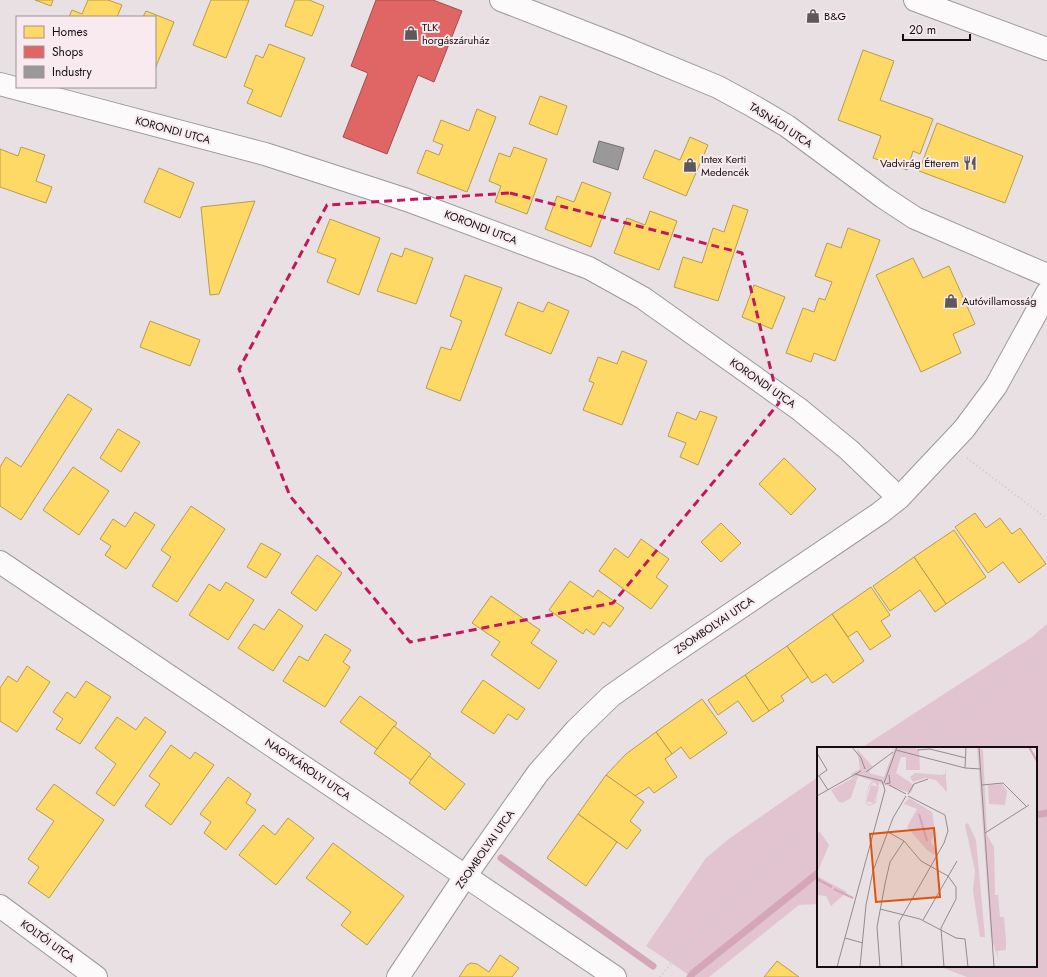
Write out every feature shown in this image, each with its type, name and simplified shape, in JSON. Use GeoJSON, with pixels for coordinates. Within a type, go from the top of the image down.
{"type":"FeatureCollection","features":[{"type":"Feature","properties":{"kind":"street","name":"TASNÁDI UTCA"},"geometry":{"type":"LineString","coordinates":[[501,0],[624,48],[718,87],[787,126],[883,197],[915,218],[1047,275]]}},
{"type":"Feature","properties":{"kind":"street"},"geometry":{"type":"LineString","coordinates":[[915,0],[1047,49]]}},
{"type":"Feature","properties":{"kind":"street","name":"KORONDI UTCA"},"geometry":{"type":"LineString","coordinates":[[0,84],[272,157],[408,200],[589,268],[642,298],[799,409],[849,450],[899,498]]}},
{"type":"Feature","properties":{"kind":"street","name":"ZSOMBOLYAI UTCA"},"geometry":{"type":"LineString","coordinates":[[398,977],[466,875],[538,773],[576,730],[611,696],[670,654],[880,513],[899,498],[964,429],[996,386],[1047,293]]}},
{"type":"Feature","properties":{"kind":"street","name":"NAGYKÁROLYI UTCA"},"geometry":{"type":"LineString","coordinates":[[0,562],[616,977]]}},
{"type":"Feature","properties":{"kind":"street","name":"KOLTÓI UTCA"},"geometry":{"type":"LineString","coordinates":[[0,906],[96,977]]}},
{"type":"Feature","properties":{"kind":"path"},"geometry":{"type":"LineString","coordinates":[[950,445],[1047,519]]}},
{"type":"Feature","properties":{"kind":"path"},"geometry":{"type":"LineString","coordinates":[[918,747],[1047,650]]}},
{"type":"Feature","properties":{"kind":"path"},"geometry":{"type":"LineString","coordinates":[[660,977],[676,957],[754,871],[817,823]]}},
{"type":"Feature","properties":{"kind":"highlighted area"},"geometry":{"type":"Polygon","coordinates":[[[510,193],[742,253],[779,403],[613,603],[410,642],[290,496],[239,369],[327,205],[510,193]]]}},
{"type":"Feature","properties":{"kind":"shaded area"},"geometry":{"type":"Polygon","coordinates":[[[1047,624],[1047,977],[967,977],[941,967],[1037,967],[1037,747],[863,747],[1032,637],[1047,624]]]}},
{"type":"Feature","properties":{"kind":"shaded area"},"geometry":{"type":"Polygon","coordinates":[[[817,778],[817,904],[799,905],[709,977],[692,977],[646,946],[706,858],[730,838],[817,778]]]}},
{"type":"Feature","properties":{"kind":"building: Homes"},"geometry":{"type":"Polygon","coordinates":[[[35,0],[53,0],[51,6],[35,0]]]}},
{"type":"Feature","properties":{"kind":"building: Homes"},"geometry":{"type":"Polygon","coordinates":[[[88,0],[108,0],[122,5],[117,16],[69,16],[72,10],[82,14],[88,0]]]}},
{"type":"Feature","properties":{"kind":"building: Homes"},"geometry":{"type":"Polygon","coordinates":[[[211,0],[249,0],[226,58],[193,45],[211,0]]]}},
{"type":"Feature","properties":{"kind":"building: Homes"},"geometry":{"type":"Polygon","coordinates":[[[295,0],[309,0],[324,6],[312,36],[285,26],[295,0]]]}},
{"type":"Feature","properties":{"kind":"building: Homes"},"geometry":{"type":"Polygon","coordinates":[[[146,11],[174,22],[156,67],[156,16],[144,16],[146,11]]]}},
{"type":"Feature","properties":{"kind":"building: Homes"},"geometry":{"type":"Polygon","coordinates":[[[269,44],[305,58],[281,117],[247,103],[253,90],[244,86],[256,55],[263,58],[269,44]]]}},
{"type":"Feature","properties":{"kind":"building: Homes"},"geometry":{"type":"Polygon","coordinates":[[[863,50],[894,61],[880,100],[933,119],[920,154],[913,151],[907,170],[873,158],[881,136],[838,120],[863,50]]]}},
{"type":"Feature","properties":{"kind":"building: Homes"},"geometry":{"type":"Polygon","coordinates":[[[540,96],[567,106],[557,135],[529,124],[540,96]]]}},
{"type":"Feature","properties":{"kind":"building: Homes"},"geometry":{"type":"Polygon","coordinates":[[[477,109],[496,117],[467,192],[417,173],[426,150],[439,155],[443,145],[433,141],[441,120],[469,131],[477,109]]]}},
{"type":"Feature","properties":{"kind":"building: Homes"},"geometry":{"type":"Polygon","coordinates":[[[937,123],[1023,156],[1005,203],[919,171],[937,123]]]}},
{"type":"Feature","properties":{"kind":"building: Homes"},"geometry":{"type":"Polygon","coordinates":[[[690,137],[708,145],[686,196],[643,178],[655,150],[680,160],[690,137]]]}},
{"type":"Feature","properties":{"kind":"building: Homes"},"geometry":{"type":"Polygon","coordinates":[[[21,147],[45,155],[36,181],[52,187],[46,203],[0,187],[0,149],[18,156],[21,147]]]}},
{"type":"Feature","properties":{"kind":"building: Homes"},"geometry":{"type":"Polygon","coordinates":[[[514,147],[547,159],[527,214],[495,202],[501,186],[489,181],[499,153],[510,157],[514,147]]]}},
{"type":"Feature","properties":{"kind":"building: Homes"},"geometry":{"type":"Polygon","coordinates":[[[159,168],[194,183],[180,218],[144,202],[159,168]]]}},
{"type":"Feature","properties":{"kind":"building: Homes"},"geometry":{"type":"Polygon","coordinates":[[[582,182],[611,193],[591,247],[545,229],[557,196],[574,202],[582,182]]]}},
{"type":"Feature","properties":{"kind":"building: Homes"},"geometry":{"type":"Polygon","coordinates":[[[255,201],[219,294],[210,295],[201,207],[255,201]]]}},
{"type":"Feature","properties":{"kind":"building: Homes"},"geometry":{"type":"Polygon","coordinates":[[[733,205],[748,210],[718,301],[674,287],[683,257],[702,263],[713,228],[724,232],[733,205]]]}},
{"type":"Feature","properties":{"kind":"building: Homes"},"geometry":{"type":"Polygon","coordinates":[[[650,211],[677,221],[659,270],[614,253],[627,218],[645,225],[650,211]]]}},
{"type":"Feature","properties":{"kind":"building: Homes"},"geometry":{"type":"Polygon","coordinates":[[[330,219],[380,238],[359,295],[327,282],[336,259],[317,252],[330,219]]]}},
{"type":"Feature","properties":{"kind":"building: Homes"},"geometry":{"type":"Polygon","coordinates":[[[848,228],[880,240],[835,361],[814,353],[811,362],[786,353],[803,308],[814,312],[819,298],[825,300],[832,282],[815,276],[827,243],[841,248],[848,228]]]}},
{"type":"Feature","properties":{"kind":"building: Homes"},"geometry":{"type":"Polygon","coordinates":[[[405,248],[433,258],[416,304],[377,291],[391,253],[402,257],[405,248]]]}},
{"type":"Feature","properties":{"kind":"building: Homes"},"geometry":{"type":"Polygon","coordinates":[[[913,258],[923,278],[949,266],[975,324],[953,334],[961,353],[921,372],[876,275],[913,258]]]}},
{"type":"Feature","properties":{"kind":"building: Homes"},"geometry":{"type":"Polygon","coordinates":[[[465,275],[502,288],[460,401],[426,388],[441,347],[451,350],[462,321],[450,316],[465,275]]]}},
{"type":"Feature","properties":{"kind":"building: Homes"},"geometry":{"type":"Polygon","coordinates":[[[754,285],[785,297],[772,329],[742,317],[754,285]]]}},
{"type":"Feature","properties":{"kind":"building: Homes"},"geometry":{"type":"Polygon","coordinates":[[[518,302],[543,312],[548,302],[569,311],[551,354],[505,335],[518,302]]]}},
{"type":"Feature","properties":{"kind":"building: Homes"},"geometry":{"type":"Polygon","coordinates":[[[150,321],[200,340],[190,366],[140,347],[150,321]]]}},
{"type":"Feature","properties":{"kind":"building: Homes"},"geometry":{"type":"Polygon","coordinates":[[[622,351],[647,361],[622,425],[583,410],[594,383],[589,381],[598,357],[617,364],[622,351]]]}},
{"type":"Feature","properties":{"kind":"building: Homes"},"geometry":{"type":"Polygon","coordinates":[[[68,394],[92,409],[21,520],[0,506],[0,467],[6,457],[21,467],[68,394]]]}},
{"type":"Feature","properties":{"kind":"building: Homes"},"geometry":{"type":"Polygon","coordinates":[[[700,411],[717,417],[698,465],[680,457],[686,443],[668,436],[677,412],[696,420],[700,411]]]}},
{"type":"Feature","properties":{"kind":"building: Homes"},"geometry":{"type":"Polygon","coordinates":[[[118,429],[140,442],[121,472],[100,458],[118,429]]]}},
{"type":"Feature","properties":{"kind":"building: Homes"},"geometry":{"type":"Polygon","coordinates":[[[784,458],[816,489],[791,515],[759,484],[784,458]]]}},
{"type":"Feature","properties":{"kind":"building: Homes"},"geometry":{"type":"Polygon","coordinates":[[[73,467],[109,491],[79,535],[43,510],[73,467]]]}},
{"type":"Feature","properties":{"kind":"building: Homes"},"geometry":{"type":"Polygon","coordinates":[[[191,506],[225,529],[177,602],[152,586],[171,557],[161,550],[191,506]]]}},
{"type":"Feature","properties":{"kind":"building: Homes"},"geometry":{"type":"Polygon","coordinates":[[[135,512],[155,525],[126,569],[105,555],[111,546],[100,539],[113,519],[125,527],[135,512]]]}},
{"type":"Feature","properties":{"kind":"building: Homes"},"geometry":{"type":"Polygon","coordinates":[[[975,513],[986,528],[1000,518],[1012,534],[1020,528],[1046,564],[1019,583],[1003,562],[988,573],[955,527],[975,513]]]}},
{"type":"Feature","properties":{"kind":"building: Homes"},"geometry":{"type":"Polygon","coordinates":[[[721,523],[741,543],[721,562],[701,542],[721,523]]]}},
{"type":"Feature","properties":{"kind":"building: Homes"},"geometry":{"type":"Polygon","coordinates":[[[954,530],[986,577],[946,604],[914,557],[954,530]]]}},
{"type":"Feature","properties":{"kind":"building: Homes"},"geometry":{"type":"Polygon","coordinates":[[[641,539],[669,559],[656,577],[668,586],[651,609],[599,571],[615,548],[628,558],[641,539]]]}},
{"type":"Feature","properties":{"kind":"building: Homes"},"geometry":{"type":"Polygon","coordinates":[[[261,543],[281,554],[266,578],[247,567],[261,543]]]}},
{"type":"Feature","properties":{"kind":"building: Homes"},"geometry":{"type":"Polygon","coordinates":[[[317,555],[342,573],[316,611],[291,593],[317,555]]]}},
{"type":"Feature","properties":{"kind":"building: Homes"},"geometry":{"type":"Polygon","coordinates":[[[914,557],[946,604],[935,612],[920,590],[890,611],[873,586],[914,557]]]}},
{"type":"Feature","properties":{"kind":"building: Homes"},"geometry":{"type":"Polygon","coordinates":[[[570,581],[593,597],[598,590],[624,608],[610,627],[603,622],[594,635],[586,629],[583,634],[549,610],[570,581]]]}},
{"type":"Feature","properties":{"kind":"building: Homes"},"geometry":{"type":"Polygon","coordinates":[[[226,582],[254,600],[228,640],[189,615],[209,584],[220,591],[226,582]]]}},
{"type":"Feature","properties":{"kind":"building: Homes"},"geometry":{"type":"Polygon","coordinates":[[[871,587],[890,615],[881,621],[891,636],[870,650],[857,631],[848,637],[832,614],[871,587]]]}},
{"type":"Feature","properties":{"kind":"building: Homes"},"geometry":{"type":"Polygon","coordinates":[[[491,596],[540,630],[531,643],[557,661],[539,689],[491,655],[500,642],[472,623],[491,596]]]}},
{"type":"Feature","properties":{"kind":"building: Homes"},"geometry":{"type":"Polygon","coordinates":[[[279,609],[303,626],[273,671],[238,648],[254,624],[264,630],[279,609]]]}},
{"type":"Feature","properties":{"kind":"building: Homes"},"geometry":{"type":"Polygon","coordinates":[[[832,614],[864,661],[833,683],[826,674],[812,683],[787,646],[832,614]]]}},
{"type":"Feature","properties":{"kind":"building: Homes"},"geometry":{"type":"Polygon","coordinates":[[[325,634],[351,650],[343,662],[350,667],[325,707],[283,681],[299,656],[308,661],[325,634]]]}},
{"type":"Feature","properties":{"kind":"building: Homes"},"geometry":{"type":"Polygon","coordinates":[[[787,646],[808,677],[781,696],[784,701],[769,711],[745,675],[787,646]]]}},
{"type":"Feature","properties":{"kind":"building: Homes"},"geometry":{"type":"Polygon","coordinates":[[[27,666],[50,682],[17,732],[0,721],[0,688],[8,676],[17,682],[27,666]]]}},
{"type":"Feature","properties":{"kind":"building: Homes"},"geometry":{"type":"Polygon","coordinates":[[[745,675],[769,711],[753,722],[738,701],[718,715],[708,700],[745,675]]]}},
{"type":"Feature","properties":{"kind":"building: Homes"},"geometry":{"type":"Polygon","coordinates":[[[483,680],[525,709],[517,720],[508,714],[494,734],[461,712],[483,680]]]}},
{"type":"Feature","properties":{"kind":"building: Homes"},"geometry":{"type":"Polygon","coordinates":[[[86,681],[111,697],[80,744],[56,729],[63,719],[53,712],[67,692],[75,698],[86,681]]]}},
{"type":"Feature","properties":{"kind":"building: Homes"},"geometry":{"type":"Polygon","coordinates":[[[360,696],[397,723],[377,749],[340,722],[360,696]]]}},
{"type":"Feature","properties":{"kind":"building: Homes"},"geometry":{"type":"Polygon","coordinates":[[[702,699],[727,733],[690,759],[681,747],[672,754],[656,732],[702,699]]]}},
{"type":"Feature","properties":{"kind":"building: Homes"},"geometry":{"type":"Polygon","coordinates":[[[117,717],[136,730],[145,717],[166,732],[114,806],[96,793],[116,764],[95,748],[117,717]]]}},
{"type":"Feature","properties":{"kind":"building: Homes"},"geometry":{"type":"Polygon","coordinates":[[[394,726],[431,754],[411,780],[374,753],[394,726]]]}},
{"type":"Feature","properties":{"kind":"building: Homes"},"geometry":{"type":"Polygon","coordinates":[[[656,732],[672,754],[665,759],[677,777],[654,793],[649,787],[635,796],[606,775],[626,754],[656,732]]]}},
{"type":"Feature","properties":{"kind":"building: Homes"},"geometry":{"type":"Polygon","coordinates":[[[171,745],[190,759],[195,752],[214,765],[171,825],[145,806],[160,784],[149,776],[171,745]]]}},
{"type":"Feature","properties":{"kind":"building: Homes"},"geometry":{"type":"Polygon","coordinates":[[[429,756],[465,784],[445,810],[409,783],[429,756]]]}},
{"type":"Feature","properties":{"kind":"building: Homes"},"geometry":{"type":"Polygon","coordinates":[[[606,775],[644,802],[630,821],[641,830],[627,849],[578,814],[606,775]]]}},
{"type":"Feature","properties":{"kind":"building: Homes"},"geometry":{"type":"Polygon","coordinates":[[[228,777],[251,794],[246,803],[256,810],[226,850],[204,833],[211,822],[200,814],[228,777]]]}},
{"type":"Feature","properties":{"kind":"building: Homes"},"geometry":{"type":"Polygon","coordinates":[[[54,784],[104,820],[49,898],[28,883],[39,867],[28,859],[54,821],[36,809],[54,784]]]}},
{"type":"Feature","properties":{"kind":"building: Homes"},"geometry":{"type":"Polygon","coordinates":[[[578,814],[617,842],[586,886],[547,858],[578,814]]]}},
{"type":"Feature","properties":{"kind":"building: Homes"},"geometry":{"type":"Polygon","coordinates":[[[288,818],[314,838],[276,885],[239,855],[263,825],[275,835],[288,818]]]}},
{"type":"Feature","properties":{"kind":"building: Homes"},"geometry":{"type":"Polygon","coordinates":[[[333,843],[404,896],[367,945],[341,925],[351,912],[306,878],[333,843]]]}},
{"type":"Feature","properties":{"kind":"building: Homes"},"geometry":{"type":"Polygon","coordinates":[[[500,955],[519,968],[512,977],[459,977],[467,965],[471,963],[477,964],[489,972],[500,955]]]}},
{"type":"Feature","properties":{"kind":"building: Homes"},"geometry":{"type":"Polygon","coordinates":[[[777,961],[799,977],[764,977],[777,961]]]}},
{"type":"Feature","properties":{"kind":"building: Shops"},"geometry":{"type":"Polygon","coordinates":[[[376,0],[433,0],[462,11],[434,82],[418,75],[387,154],[343,137],[368,73],[351,66],[376,0]]]}},
{"type":"Feature","properties":{"kind":"building: Industry"},"geometry":{"type":"Polygon","coordinates":[[[599,141],[624,148],[618,170],[593,162],[599,141]]]}},
{"type":"Feature","properties":{"kind":"waterway"},"geometry":{"type":"LineString","coordinates":[[1037,815],[1047,813]]}},
{"type":"Feature","properties":{"kind":"waterway"},"geometry":{"type":"LineString","coordinates":[[501,858],[653,966]]}},
{"type":"Feature","properties":{"kind":"waterway"},"geometry":{"type":"LineString","coordinates":[[690,977],[693,973],[817,874]]}},
{"type":"Feature","properties":{"kind":"place","name":"B&G"},"geometry":{"type":"Point","coordinates":[813,16]}},
{"type":"Feature","properties":{"kind":"place","name":"TLK horgászáruház"},"geometry":{"type":"Point","coordinates":[411,33]}},
{"type":"Feature","properties":{"kind":"place","name":"Vadvirág Étterem"},"geometry":{"type":"Point","coordinates":[970,163]}},
{"type":"Feature","properties":{"kind":"place","name":"Intex Kerti Medencék"},"geometry":{"type":"Point","coordinates":[690,165]}},
{"type":"Feature","properties":{"kind":"place","name":"Autóvillamosság"},"geometry":{"type":"Point","coordinates":[951,301]}}]}
